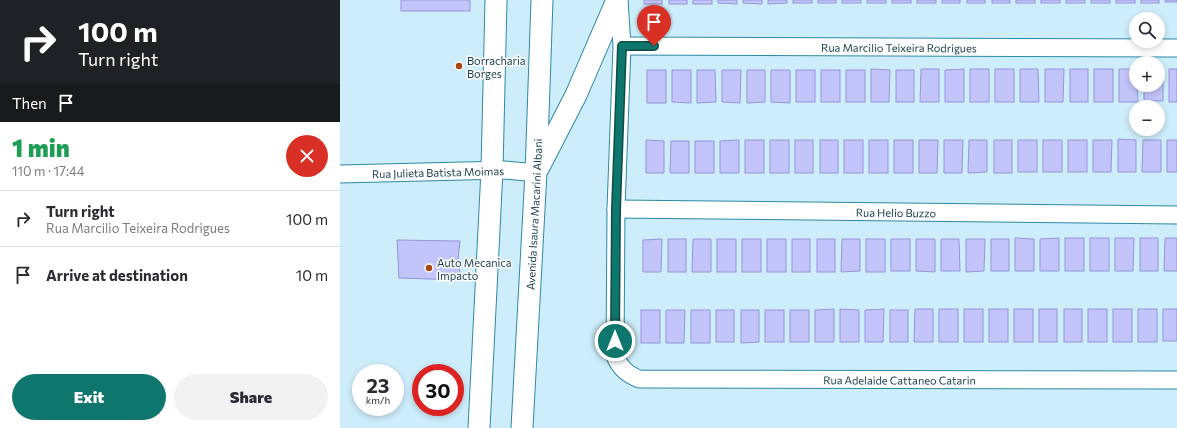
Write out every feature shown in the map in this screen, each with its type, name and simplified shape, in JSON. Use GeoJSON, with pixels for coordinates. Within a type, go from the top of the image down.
{"type":"FeatureCollection","features":[{"type":"Feature","properties":{"kind":"street"},"geometry":{"type":"LineString","coordinates":[[479,428],[492,170],[496,0]]}},
{"type":"Feature","properties":{"kind":"street","name":"Avenida Isaura Macarini Albani"},"geometry":{"type":"LineString","coordinates":[[522,428],[536,173],[542,0]]}},
{"type":"Feature","properties":{"kind":"street"},"geometry":{"type":"LineString","coordinates":[[536,173],[576,95],[618,0]]}},
{"type":"Feature","properties":{"kind":"street"},"geometry":{"type":"LineString","coordinates":[[616,209],[622,46],[618,0]]}},
{"type":"Feature","properties":{"kind":"street","name":"Rua Marcilio Teixeira Rodrigues"},"geometry":{"type":"LineString","coordinates":[[622,46],[1177,48]]}},
{"type":"Feature","properties":{"kind":"street","name":"Rua Julieta Batista Moimas"},"geometry":{"type":"LineString","coordinates":[[340,174],[492,170],[536,173]]}},
{"type":"Feature","properties":{"kind":"street","name":"Rua Helio Buzzo"},"geometry":{"type":"LineString","coordinates":[[616,209],[1177,215]]}},
{"type":"Feature","properties":{"kind":"street","name":"Rua Adelaide Cattaneo Catarin"},"geometry":{"type":"LineString","coordinates":[[616,209],[615,356],[624,371],[639,379],[1177,380]]}},
{"type":"Feature","properties":{"kind":"building"},"geometry":{"type":"Polygon","coordinates":[[[401,0],[470,0],[470,11],[401,11],[401,0]]]}},
{"type":"Feature","properties":{"kind":"building"},"geometry":{"type":"Polygon","coordinates":[[[644,0],[662,0],[662,4],[644,4],[644,0]]]}},
{"type":"Feature","properties":{"kind":"building"},"geometry":{"type":"Polygon","coordinates":[[[669,0],[687,0],[687,4],[669,4],[669,0]]]}},
{"type":"Feature","properties":{"kind":"building"},"geometry":{"type":"Polygon","coordinates":[[[693,0],[712,0],[712,4],[693,4],[693,0]]]}},
{"type":"Feature","properties":{"kind":"building"},"geometry":{"type":"Polygon","coordinates":[[[718,0],[737,0],[737,4],[718,3],[718,0]]]}},
{"type":"Feature","properties":{"kind":"building"},"geometry":{"type":"Polygon","coordinates":[[[743,0],[762,0],[762,4],[743,3],[743,0]]]}},
{"type":"Feature","properties":{"kind":"building"},"geometry":{"type":"Polygon","coordinates":[[[768,0],[787,0],[787,3],[768,4],[768,0]]]}},
{"type":"Feature","properties":{"kind":"building"},"geometry":{"type":"Polygon","coordinates":[[[793,0],[812,0],[812,3],[793,3],[793,0]]]}},
{"type":"Feature","properties":{"kind":"building"},"geometry":{"type":"Polygon","coordinates":[[[818,0],[836,0],[836,3],[818,3],[818,0]]]}},
{"type":"Feature","properties":{"kind":"building"},"geometry":{"type":"Polygon","coordinates":[[[842,0],[861,0],[861,3],[842,3],[842,0]]]}},
{"type":"Feature","properties":{"kind":"building"},"geometry":{"type":"Polygon","coordinates":[[[867,0],[886,0],[886,3],[867,3],[867,0]]]}},
{"type":"Feature","properties":{"kind":"building"},"geometry":{"type":"Polygon","coordinates":[[[892,0],[911,0],[911,3],[892,3],[892,0]]]}},
{"type":"Feature","properties":{"kind":"building"},"geometry":{"type":"Polygon","coordinates":[[[917,0],[936,0],[936,3],[917,3],[917,0]]]}},
{"type":"Feature","properties":{"kind":"building"},"geometry":{"type":"Polygon","coordinates":[[[942,0],[960,0],[960,3],[942,3],[942,0]]]}},
{"type":"Feature","properties":{"kind":"building"},"geometry":{"type":"Polygon","coordinates":[[[967,0],[985,0],[985,3],[967,3],[967,0]]]}},
{"type":"Feature","properties":{"kind":"building"},"geometry":{"type":"Polygon","coordinates":[[[992,0],[1010,0],[1010,3],[992,3],[992,0]]]}},
{"type":"Feature","properties":{"kind":"building"},"geometry":{"type":"Polygon","coordinates":[[[1016,0],[1035,0],[1035,3],[1016,3],[1016,0]]]}},
{"type":"Feature","properties":{"kind":"building"},"geometry":{"type":"Polygon","coordinates":[[[1041,0],[1060,0],[1060,3],[1041,3],[1041,0]]]}},
{"type":"Feature","properties":{"kind":"building"},"geometry":{"type":"Polygon","coordinates":[[[1066,0],[1085,0],[1085,3],[1066,3],[1066,0]]]}},
{"type":"Feature","properties":{"kind":"building"},"geometry":{"type":"Polygon","coordinates":[[[1091,0],[1110,0],[1110,3],[1091,3],[1091,0]]]}},
{"type":"Feature","properties":{"kind":"building"},"geometry":{"type":"Polygon","coordinates":[[[1116,0],[1135,0],[1135,3],[1116,3],[1116,0]]]}},
{"type":"Feature","properties":{"kind":"building"},"geometry":{"type":"Polygon","coordinates":[[[1141,0],[1159,0],[1159,3],[1141,3],[1141,0]]]}},
{"type":"Feature","properties":{"kind":"building"},"geometry":{"type":"Polygon","coordinates":[[[1165,0],[1177,0],[1177,2],[1165,2],[1165,0]]]}},
{"type":"Feature","properties":{"kind":"building"},"geometry":{"type":"Polygon","coordinates":[[[871,69],[890,70],[889,102],[871,102],[871,69]]]}},
{"type":"Feature","properties":{"kind":"building"},"geometry":{"type":"Polygon","coordinates":[[[921,69],[939,69],[939,102],[920,102],[921,69]]]}},
{"type":"Feature","properties":{"kind":"building"},"geometry":{"type":"Polygon","coordinates":[[[964,69],[964,102],[945,102],[945,70],[964,69]]]}},
{"type":"Feature","properties":{"kind":"building"},"geometry":{"type":"Polygon","coordinates":[[[970,69],[989,69],[989,102],[970,102],[970,69]]]}},
{"type":"Feature","properties":{"kind":"building"},"geometry":{"type":"Polygon","coordinates":[[[995,69],[1014,69],[1014,102],[995,102],[995,69]]]}},
{"type":"Feature","properties":{"kind":"building"},"geometry":{"type":"Polygon","coordinates":[[[1020,69],[1038,69],[1039,102],[1020,102],[1020,69]]]}},
{"type":"Feature","properties":{"kind":"building"},"geometry":{"type":"Polygon","coordinates":[[[1045,69],[1064,69],[1063,102],[1045,102],[1045,69]]]}},
{"type":"Feature","properties":{"kind":"building"},"geometry":{"type":"Polygon","coordinates":[[[1070,69],[1088,69],[1088,102],[1070,102],[1070,69]]]}},
{"type":"Feature","properties":{"kind":"building"},"geometry":{"type":"Polygon","coordinates":[[[1094,69],[1113,69],[1113,102],[1094,102],[1094,69]]]}},
{"type":"Feature","properties":{"kind":"building"},"geometry":{"type":"Polygon","coordinates":[[[1119,69],[1129,69],[1129,92],[1137,92],[1138,100],[1119,102],[1119,69]]]}},
{"type":"Feature","properties":{"kind":"building"},"geometry":{"type":"Polygon","coordinates":[[[1169,69],[1177,69],[1177,102],[1169,102],[1169,69]]]}},
{"type":"Feature","properties":{"kind":"building"},"geometry":{"type":"Polygon","coordinates":[[[647,70],[666,70],[666,103],[647,103],[647,70]]]}},
{"type":"Feature","properties":{"kind":"building"},"geometry":{"type":"Polygon","coordinates":[[[672,70],[691,70],[691,103],[672,102],[672,70]]]}},
{"type":"Feature","properties":{"kind":"building"},"geometry":{"type":"Polygon","coordinates":[[[697,70],[715,70],[716,102],[697,103],[697,70]]]}},
{"type":"Feature","properties":{"kind":"building"},"geometry":{"type":"Polygon","coordinates":[[[722,70],[741,70],[740,103],[722,102],[722,70]]]}},
{"type":"Feature","properties":{"kind":"building"},"geometry":{"type":"Polygon","coordinates":[[[747,70],[765,70],[765,102],[747,103],[747,70]]]}},
{"type":"Feature","properties":{"kind":"building"},"geometry":{"type":"Polygon","coordinates":[[[771,70],[790,70],[790,103],[771,102],[771,70]]]}},
{"type":"Feature","properties":{"kind":"building"},"geometry":{"type":"Polygon","coordinates":[[[796,70],[815,70],[815,102],[796,102],[796,70]]]}},
{"type":"Feature","properties":{"kind":"building"},"geometry":{"type":"Polygon","coordinates":[[[821,70],[840,70],[840,102],[821,102],[821,70]]]}},
{"type":"Feature","properties":{"kind":"building"},"geometry":{"type":"Polygon","coordinates":[[[846,70],[865,70],[865,102],[846,102],[846,70]]]}},
{"type":"Feature","properties":{"kind":"building"},"geometry":{"type":"Polygon","coordinates":[[[896,70],[914,70],[914,102],[896,102],[896,70]]]}},
{"type":"Feature","properties":{"kind":"building"},"geometry":{"type":"Polygon","coordinates":[[[1144,92],[1163,92],[1163,100],[1144,100],[1144,92]]]}},
{"type":"Feature","properties":{"kind":"building"},"geometry":{"type":"Polygon","coordinates":[[[1118,139],[1136,140],[1136,172],[1118,172],[1118,139]]]}},
{"type":"Feature","properties":{"kind":"building"},"geometry":{"type":"Polygon","coordinates":[[[646,140],[664,141],[664,173],[646,173],[646,140]]]}},
{"type":"Feature","properties":{"kind":"building"},"geometry":{"type":"Polygon","coordinates":[[[739,140],[739,173],[720,173],[720,141],[739,140]]]}},
{"type":"Feature","properties":{"kind":"building"},"geometry":{"type":"Polygon","coordinates":[[[745,140],[764,140],[764,173],[745,173],[745,140]]]}},
{"type":"Feature","properties":{"kind":"building"},"geometry":{"type":"Polygon","coordinates":[[[770,140],[789,140],[789,173],[770,173],[770,140]]]}},
{"type":"Feature","properties":{"kind":"building"},"geometry":{"type":"Polygon","coordinates":[[[795,140],[813,140],[813,173],[795,173],[795,140]]]}},
{"type":"Feature","properties":{"kind":"building"},"geometry":{"type":"Polygon","coordinates":[[[820,140],[838,140],[838,173],[820,173],[820,140]]]}},
{"type":"Feature","properties":{"kind":"building"},"geometry":{"type":"Polygon","coordinates":[[[844,140],[863,140],[863,173],[844,173],[844,140]]]}},
{"type":"Feature","properties":{"kind":"building"},"geometry":{"type":"Polygon","coordinates":[[[869,140],[888,140],[888,173],[869,173],[869,140]]]}},
{"type":"Feature","properties":{"kind":"building"},"geometry":{"type":"Polygon","coordinates":[[[894,140],[913,140],[913,173],[894,173],[894,140]]]}},
{"type":"Feature","properties":{"kind":"building"},"geometry":{"type":"Polygon","coordinates":[[[919,140],[938,140],[937,173],[919,173],[919,140]]]}},
{"type":"Feature","properties":{"kind":"building"},"geometry":{"type":"Polygon","coordinates":[[[944,140],[963,140],[962,173],[944,173],[944,140]]]}},
{"type":"Feature","properties":{"kind":"building"},"geometry":{"type":"Polygon","coordinates":[[[969,140],[987,140],[987,172],[968,173],[969,140]]]}},
{"type":"Feature","properties":{"kind":"building"},"geometry":{"type":"Polygon","coordinates":[[[994,140],[1012,140],[1012,173],[994,173],[994,140]]]}},
{"type":"Feature","properties":{"kind":"building"},"geometry":{"type":"Polygon","coordinates":[[[1018,140],[1037,140],[1037,172],[1018,172],[1018,140]]]}},
{"type":"Feature","properties":{"kind":"building"},"geometry":{"type":"Polygon","coordinates":[[[1043,140],[1062,140],[1062,172],[1043,172],[1043,140]]]}},
{"type":"Feature","properties":{"kind":"building"},"geometry":{"type":"Polygon","coordinates":[[[1068,140],[1087,140],[1087,172],[1068,172],[1068,140]]]}},
{"type":"Feature","properties":{"kind":"building"},"geometry":{"type":"Polygon","coordinates":[[[1093,140],[1112,140],[1111,172],[1093,172],[1093,140]]]}},
{"type":"Feature","properties":{"kind":"building"},"geometry":{"type":"Polygon","coordinates":[[[1143,140],[1161,140],[1161,172],[1142,172],[1143,140]]]}},
{"type":"Feature","properties":{"kind":"building"},"geometry":{"type":"Polygon","coordinates":[[[1167,140],[1177,140],[1177,172],[1167,172],[1167,140]]]}},
{"type":"Feature","properties":{"kind":"building"},"geometry":{"type":"Polygon","coordinates":[[[671,141],[689,141],[689,173],[670,173],[671,141]]]}},
{"type":"Feature","properties":{"kind":"building"},"geometry":{"type":"Polygon","coordinates":[[[695,141],[714,141],[714,173],[695,173],[695,141]]]}},
{"type":"Feature","properties":{"kind":"building"},"geometry":{"type":"Polygon","coordinates":[[[1015,238],[1034,239],[1034,271],[1015,271],[1015,238]]]}},
{"type":"Feature","properties":{"kind":"building"},"geometry":{"type":"Polygon","coordinates":[[[1059,238],[1059,271],[1040,271],[1040,239],[1059,238]]]}},
{"type":"Feature","properties":{"kind":"building"},"geometry":{"type":"Polygon","coordinates":[[[1065,238],[1084,238],[1084,271],[1065,271],[1065,238]]]}},
{"type":"Feature","properties":{"kind":"building"},"geometry":{"type":"Polygon","coordinates":[[[1090,238],[1109,238],[1109,271],[1090,271],[1090,238]]]}},
{"type":"Feature","properties":{"kind":"building"},"geometry":{"type":"Polygon","coordinates":[[[1115,238],[1134,238],[1133,271],[1115,271],[1115,238]]]}},
{"type":"Feature","properties":{"kind":"building"},"geometry":{"type":"Polygon","coordinates":[[[1140,238],[1158,238],[1158,271],[1140,271],[1140,238]]]}},
{"type":"Feature","properties":{"kind":"building"},"geometry":{"type":"Polygon","coordinates":[[[1165,238],[1177,238],[1177,271],[1164,271],[1165,238]]]}},
{"type":"Feature","properties":{"kind":"building"},"geometry":{"type":"Polygon","coordinates":[[[662,239],[661,272],[643,272],[643,240],[662,239]]]}},
{"type":"Feature","properties":{"kind":"building"},"geometry":{"type":"Polygon","coordinates":[[[668,239],[686,239],[686,272],[668,272],[668,239]]]}},
{"type":"Feature","properties":{"kind":"building"},"geometry":{"type":"Polygon","coordinates":[[[693,239],[711,239],[711,272],[692,272],[693,239]]]}},
{"type":"Feature","properties":{"kind":"building"},"geometry":{"type":"Polygon","coordinates":[[[717,239],[736,239],[736,272],[717,272],[717,239]]]}},
{"type":"Feature","properties":{"kind":"building"},"geometry":{"type":"Polygon","coordinates":[[[742,239],[761,239],[761,272],[742,272],[742,239]]]}},
{"type":"Feature","properties":{"kind":"building"},"geometry":{"type":"Polygon","coordinates":[[[767,239],[786,239],[786,272],[767,272],[767,239]]]}},
{"type":"Feature","properties":{"kind":"building"},"geometry":{"type":"Polygon","coordinates":[[[792,239],[810,239],[810,272],[792,272],[792,239]]]}},
{"type":"Feature","properties":{"kind":"building"},"geometry":{"type":"Polygon","coordinates":[[[817,239],[835,239],[835,272],[817,272],[817,239]]]}},
{"type":"Feature","properties":{"kind":"building"},"geometry":{"type":"Polygon","coordinates":[[[842,239],[860,239],[860,271],[841,272],[842,239]]]}},
{"type":"Feature","properties":{"kind":"building"},"geometry":{"type":"Polygon","coordinates":[[[866,239],[885,239],[885,272],[866,272],[866,239]]]}},
{"type":"Feature","properties":{"kind":"building"},"geometry":{"type":"Polygon","coordinates":[[[891,239],[910,239],[910,271],[891,271],[891,239]]]}},
{"type":"Feature","properties":{"kind":"building"},"geometry":{"type":"Polygon","coordinates":[[[916,239],[935,239],[935,272],[916,271],[916,239]]]}},
{"type":"Feature","properties":{"kind":"building"},"geometry":{"type":"Polygon","coordinates":[[[941,239],[959,239],[960,271],[941,271],[941,239]]]}},
{"type":"Feature","properties":{"kind":"building"},"geometry":{"type":"Polygon","coordinates":[[[966,239],[985,239],[984,271],[966,272],[966,239]]]}},
{"type":"Feature","properties":{"kind":"building"},"geometry":{"type":"Polygon","coordinates":[[[991,239],[1009,239],[1009,271],[991,271],[991,239]]]}},
{"type":"Feature","properties":{"kind":"building","name":"Auto Mecanica Impacto"},"geometry":{"type":"Polygon","coordinates":[[[397,240],[460,241],[458,259],[461,280],[399,278],[397,240]]]}},
{"type":"Feature","properties":{"kind":"building"},"geometry":{"type":"Polygon","coordinates":[[[834,309],[834,342],[815,342],[815,310],[834,309]]]}},
{"type":"Feature","properties":{"kind":"building"},"geometry":{"type":"Polygon","coordinates":[[[840,309],[859,310],[859,342],[840,342],[840,309]]]}},
{"type":"Feature","properties":{"kind":"building"},"geometry":{"type":"Polygon","coordinates":[[[884,309],[883,342],[865,342],[865,310],[884,309]]]}},
{"type":"Feature","properties":{"kind":"building"},"geometry":{"type":"Polygon","coordinates":[[[915,309],[933,309],[933,342],[914,342],[915,309]]]}},
{"type":"Feature","properties":{"kind":"building"},"geometry":{"type":"Polygon","coordinates":[[[939,309],[958,309],[958,342],[939,342],[939,309]]]}},
{"type":"Feature","properties":{"kind":"building"},"geometry":{"type":"Polygon","coordinates":[[[964,309],[983,309],[983,342],[964,342],[964,309]]]}},
{"type":"Feature","properties":{"kind":"building"},"geometry":{"type":"Polygon","coordinates":[[[989,309],[1008,309],[1008,342],[989,342],[989,309]]]}},
{"type":"Feature","properties":{"kind":"building"},"geometry":{"type":"Polygon","coordinates":[[[1014,309],[1033,309],[1033,342],[1014,342],[1014,309]]]}},
{"type":"Feature","properties":{"kind":"building"},"geometry":{"type":"Polygon","coordinates":[[[1039,309],[1057,309],[1057,342],[1039,342],[1039,309]]]}},
{"type":"Feature","properties":{"kind":"building"},"geometry":{"type":"Polygon","coordinates":[[[1064,309],[1082,309],[1082,342],[1064,342],[1064,309]]]}},
{"type":"Feature","properties":{"kind":"building"},"geometry":{"type":"Polygon","coordinates":[[[1088,309],[1107,309],[1107,342],[1088,342],[1088,309]]]}},
{"type":"Feature","properties":{"kind":"building"},"geometry":{"type":"Polygon","coordinates":[[[1113,309],[1132,309],[1132,342],[1113,342],[1113,309]]]}},
{"type":"Feature","properties":{"kind":"building"},"geometry":{"type":"Polygon","coordinates":[[[1138,309],[1157,309],[1157,342],[1138,342],[1138,309]]]}},
{"type":"Feature","properties":{"kind":"building"},"geometry":{"type":"Polygon","coordinates":[[[1163,309],[1177,309],[1177,341],[1163,341],[1163,309]]]}},
{"type":"Feature","properties":{"kind":"building"},"geometry":{"type":"Polygon","coordinates":[[[641,310],[660,310],[660,343],[641,343],[641,310]]]}},
{"type":"Feature","properties":{"kind":"building"},"geometry":{"type":"Polygon","coordinates":[[[666,310],[685,310],[684,343],[666,343],[666,310]]]}},
{"type":"Feature","properties":{"kind":"building"},"geometry":{"type":"Polygon","coordinates":[[[691,310],[710,310],[710,343],[691,343],[691,310]]]}},
{"type":"Feature","properties":{"kind":"building"},"geometry":{"type":"Polygon","coordinates":[[[716,310],[734,310],[734,342],[716,342],[716,310]]]}},
{"type":"Feature","properties":{"kind":"building"},"geometry":{"type":"Polygon","coordinates":[[[741,310],[759,310],[759,342],[741,343],[741,310]]]}},
{"type":"Feature","properties":{"kind":"building"},"geometry":{"type":"Polygon","coordinates":[[[765,310],[784,310],[784,342],[765,342],[765,310]]]}},
{"type":"Feature","properties":{"kind":"building"},"geometry":{"type":"Polygon","coordinates":[[[790,310],[809,310],[809,342],[790,342],[790,310]]]}},
{"type":"Feature","properties":{"kind":"building"},"geometry":{"type":"Polygon","coordinates":[[[890,310],[908,310],[908,342],[890,342],[890,310]]]}},
{"type":"Feature","properties":{"kind":"place","name":"Borracharia Borges"},"geometry":{"type":"Point","coordinates":[459,66]}},
{"type":"Feature","properties":{"kind":"place","name":"Auto Mecanica Impacto"},"geometry":{"type":"Point","coordinates":[429,268]}},
{"type":"Feature","properties":{"kind":"route"},"geometry":{"type":"LineString","coordinates":[[615,341],[616,209],[622,46],[654,46]]}}]}
